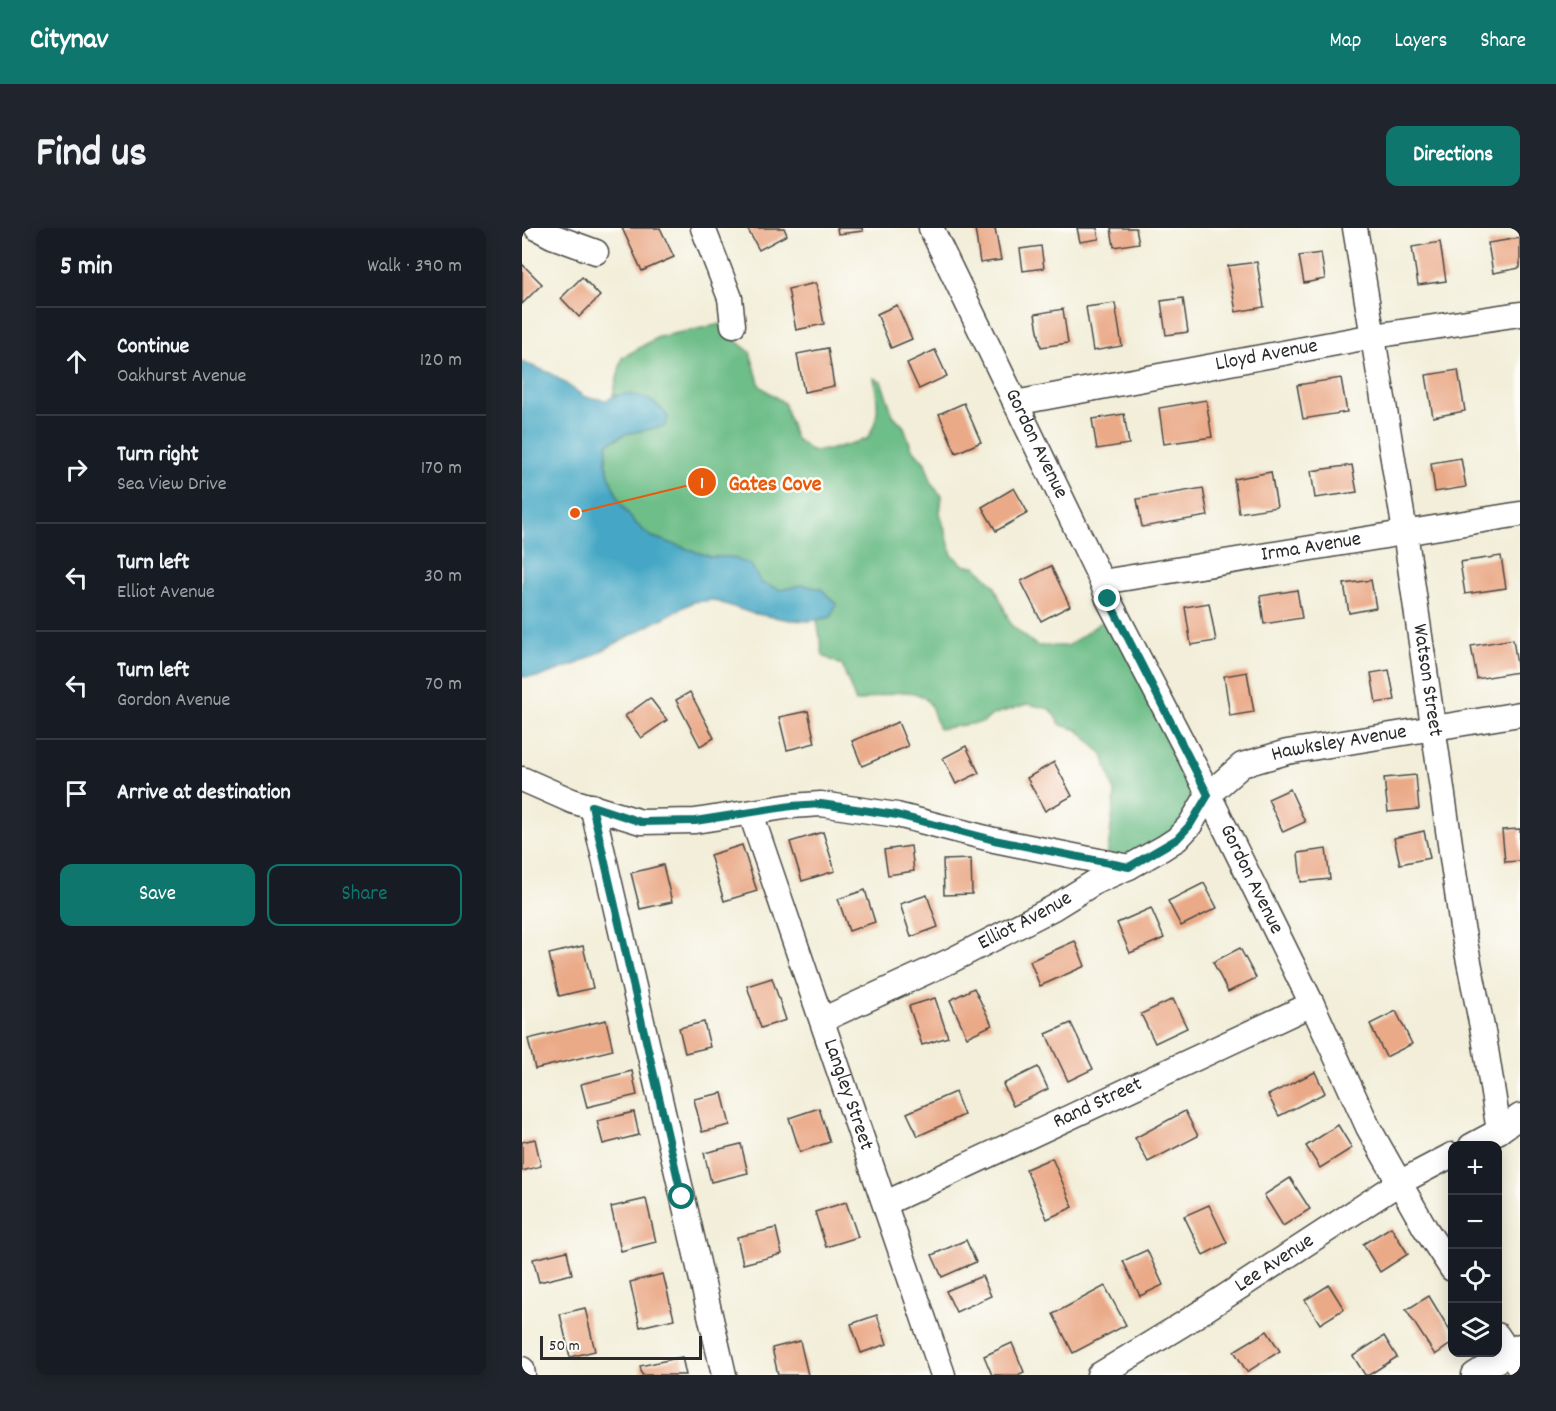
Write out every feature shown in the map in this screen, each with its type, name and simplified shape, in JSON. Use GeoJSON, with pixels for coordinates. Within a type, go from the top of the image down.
{"type":"FeatureCollection","features":[{"type":"Feature","properties":{"kind":"street"},"geometry":{"type":"LineString","coordinates":[[537,228],[552,236],[597,252]]}},
{"type":"Feature","properties":{"kind":"street"},"geometry":{"type":"LineString","coordinates":[[703,228],[730,298],[733,325]]}},
{"type":"Feature","properties":{"kind":"street","name":"Gordon Avenue"},"geometry":{"type":"LineString","coordinates":[[932,228],[1102,582],[1108,599],[1312,1004],[1368,1127],[1425,1228],[1448,1263]]}},
{"type":"Feature","properties":{"kind":"street","name":"Watson Street"},"geometry":{"type":"LineString","coordinates":[[1355,228],[1405,532],[1462,927],[1484,1037],[1498,1131]]}},
{"type":"Feature","properties":{"kind":"street","name":"Lloyd Avenue"},"geometry":{"type":"LineString","coordinates":[[1015,403],[1374,336],[1520,314]]}},
{"type":"Feature","properties":{"kind":"street","name":"Irma Avenue"},"geometry":{"type":"LineString","coordinates":[[1102,582],[1520,514]]}},
{"type":"Feature","properties":{"kind":"street","name":"Hawksley Avenue"},"geometry":{"type":"LineString","coordinates":[[1208,795],[1242,765],[1287,752],[1520,714]]}},
{"type":"Feature","properties":{"kind":"street"},"geometry":{"type":"LineString","coordinates":[[522,779],[572,801],[641,822],[695,821],[791,806],[821,804],[897,815],[994,840],[1129,867]]}},
{"type":"Feature","properties":{"kind":"street","name":"Elliot Avenue"},"geometry":{"type":"LineString","coordinates":[[822,1020],[952,960],[1053,908],[1095,882],[1129,867],[1177,839],[1190,825],[1208,795]]}},
{"type":"Feature","properties":{"kind":"street"},"geometry":{"type":"LineString","coordinates":[[592,806],[724,1375]]}},
{"type":"Feature","properties":{"kind":"street","name":"Langley Street"},"geometry":{"type":"LineString","coordinates":[[751,814],[943,1375]]}},
{"type":"Feature","properties":{"kind":"street","name":"Rand Street"},"geometry":{"type":"LineString","coordinates":[[886,1203],[1312,1004]]}},
{"type":"Feature","properties":{"kind":"street"},"geometry":{"type":"LineString","coordinates":[[1480,1141],[1520,1116]]}},
{"type":"Feature","properties":{"kind":"street","name":"Lee Avenue"},"geometry":{"type":"LineString","coordinates":[[1099,1375],[1183,1324],[1399,1183],[1448,1157]]}},
{"type":"Feature","properties":{"kind":"street"},"geometry":{"type":"LineString","coordinates":[[1474,1375],[1512,1350]]}},
{"type":"Feature","properties":{"kind":"street"},"geometry":{"type":"LineString","coordinates":[[522,1370],[523,1375]]}},
{"type":"Feature","properties":{"kind":"green space"},"geometry":{"type":"Polygon","coordinates":[[[732,322],[736,341],[750,352],[760,386],[784,403],[795,438],[811,451],[829,450],[867,439],[875,424],[877,410],[874,378],[881,381],[893,415],[904,427],[911,447],[925,463],[933,486],[942,496],[940,513],[952,555],[965,566],[975,566],[994,585],[1011,625],[1037,646],[1068,646],[1100,623],[1122,622],[1211,796],[1168,848],[1107,859],[1115,794],[1103,755],[1078,730],[1061,725],[1050,709],[1028,704],[992,715],[984,722],[939,729],[931,706],[925,698],[916,694],[896,692],[856,702],[842,665],[823,656],[817,620],[831,617],[836,604],[821,589],[802,585],[781,590],[761,583],[731,557],[711,557],[650,536],[634,522],[621,504],[612,484],[606,464],[607,444],[625,434],[665,426],[634,395],[613,395],[622,358],[658,337],[732,322]]]}},
{"type":"Feature","properties":{"kind":"water"},"geometry":{"type":"Polygon","coordinates":[[[522,362],[550,373],[585,397],[607,400],[623,394],[641,396],[656,405],[668,417],[665,426],[625,434],[607,444],[606,464],[621,504],[634,522],[650,536],[711,557],[731,557],[751,565],[761,583],[781,590],[802,585],[821,589],[836,604],[831,617],[810,621],[790,620],[751,613],[713,600],[693,602],[579,663],[539,677],[522,677],[522,362]]]}},
{"type":"Feature","properties":{"kind":"building"},"geometry":{"type":"Polygon","coordinates":[[[622,228],[660,228],[674,257],[642,271],[622,228]]]}},
{"type":"Feature","properties":{"kind":"building"},"geometry":{"type":"Polygon","coordinates":[[[747,228],[784,228],[787,235],[759,250],[747,228]]]}},
{"type":"Feature","properties":{"kind":"building"},"geometry":{"type":"Polygon","coordinates":[[[837,228],[862,228],[863,231],[838,234],[837,228]]]}},
{"type":"Feature","properties":{"kind":"building"},"geometry":{"type":"Polygon","coordinates":[[[975,228],[995,228],[1001,260],[980,263],[975,228]]]}},
{"type":"Feature","properties":{"kind":"building"},"geometry":{"type":"Polygon","coordinates":[[[1077,228],[1097,228],[1099,239],[1080,242],[1077,228]]]}},
{"type":"Feature","properties":{"kind":"building"},"geometry":{"type":"Polygon","coordinates":[[[1111,228],[1136,228],[1139,243],[1114,247],[1111,228]]]}},
{"type":"Feature","properties":{"kind":"building"},"geometry":{"type":"Polygon","coordinates":[[[1520,238],[1520,268],[1493,273],[1488,243],[1520,238]]]}},
{"type":"Feature","properties":{"kind":"building"},"geometry":{"type":"Polygon","coordinates":[[[1440,242],[1446,281],[1418,285],[1412,247],[1440,242]]]}},
{"type":"Feature","properties":{"kind":"building"},"geometry":{"type":"Polygon","coordinates":[[[1041,246],[1044,268],[1023,271],[1020,249],[1041,246]]]}},
{"type":"Feature","properties":{"kind":"building"},"geometry":{"type":"Polygon","coordinates":[[[1321,253],[1325,279],[1304,283],[1299,256],[1321,253]]]}},
{"type":"Feature","properties":{"kind":"building"},"geometry":{"type":"Polygon","coordinates":[[[1257,262],[1264,307],[1236,312],[1228,266],[1257,262]]]}},
{"type":"Feature","properties":{"kind":"building"},"geometry":{"type":"Polygon","coordinates":[[[522,264],[542,284],[522,304],[522,264]]]}},
{"type":"Feature","properties":{"kind":"building"},"geometry":{"type":"Polygon","coordinates":[[[582,277],[600,296],[579,317],[561,298],[582,277]]]}},
{"type":"Feature","properties":{"kind":"building"},"geometry":{"type":"Polygon","coordinates":[[[816,283],[824,324],[796,330],[788,289],[816,283]]]}},
{"type":"Feature","properties":{"kind":"building"},"geometry":{"type":"Polygon","coordinates":[[[1183,298],[1188,332],[1166,335],[1161,301],[1183,298]]]}},
{"type":"Feature","properties":{"kind":"building"},"geometry":{"type":"Polygon","coordinates":[[[1115,303],[1122,346],[1093,351],[1086,307],[1115,303]]]}},
{"type":"Feature","properties":{"kind":"building"},"geometry":{"type":"Polygon","coordinates":[[[897,305],[912,339],[891,348],[877,314],[897,305]]]}},
{"type":"Feature","properties":{"kind":"building"},"geometry":{"type":"Polygon","coordinates":[[[1063,309],[1068,343],[1041,347],[1035,314],[1063,309]]]}},
{"type":"Feature","properties":{"kind":"building"},"geometry":{"type":"Polygon","coordinates":[[[828,348],[834,386],[804,392],[797,354],[828,348]]]}},
{"type":"Feature","properties":{"kind":"building"},"geometry":{"type":"Polygon","coordinates":[[[935,350],[947,376],[919,389],[907,363],[935,350]]]}},
{"type":"Feature","properties":{"kind":"building"},"geometry":{"type":"Polygon","coordinates":[[[1458,370],[1465,411],[1433,417],[1426,375],[1458,370]]]}},
{"type":"Feature","properties":{"kind":"building"},"geometry":{"type":"Polygon","coordinates":[[[1341,378],[1347,412],[1303,419],[1297,385],[1341,378]]]}},
{"type":"Feature","properties":{"kind":"building"},"geometry":{"type":"Polygon","coordinates":[[[1206,400],[1212,437],[1164,444],[1159,408],[1206,400]]]}},
{"type":"Feature","properties":{"kind":"building"},"geometry":{"type":"Polygon","coordinates":[[[964,403],[981,442],[956,453],[939,414],[964,403]]]}},
{"type":"Feature","properties":{"kind":"building"},"geometry":{"type":"Polygon","coordinates":[[[1124,414],[1129,444],[1097,449],[1092,419],[1124,414]]]}},
{"type":"Feature","properties":{"kind":"building"},"geometry":{"type":"Polygon","coordinates":[[[1461,458],[1466,487],[1435,492],[1431,463],[1461,458]]]}},
{"type":"Feature","properties":{"kind":"building"},"geometry":{"type":"Polygon","coordinates":[[[1352,465],[1357,492],[1315,498],[1311,471],[1352,465]]]}},
{"type":"Feature","properties":{"kind":"building"},"geometry":{"type":"Polygon","coordinates":[[[1271,472],[1277,507],[1239,513],[1234,479],[1271,472]]]}},
{"type":"Feature","properties":{"kind":"building"},"geometry":{"type":"Polygon","coordinates":[[[1014,488],[1028,513],[996,531],[982,507],[1014,488]]]}},
{"type":"Feature","properties":{"kind":"building"},"geometry":{"type":"Polygon","coordinates":[[[1203,488],[1208,516],[1142,527],[1137,499],[1203,488]]]}},
{"type":"Feature","properties":{"kind":"building"},"geometry":{"type":"Polygon","coordinates":[[[1501,556],[1506,588],[1465,594],[1460,562],[1501,556]]]}},
{"type":"Feature","properties":{"kind":"building"},"geometry":{"type":"Polygon","coordinates":[[[1051,566],[1070,606],[1041,621],[1021,581],[1051,566]]]}},
{"type":"Feature","properties":{"kind":"building"},"geometry":{"type":"Polygon","coordinates":[[[1371,580],[1376,608],[1349,613],[1344,584],[1371,580]]]}},
{"type":"Feature","properties":{"kind":"building"},"geometry":{"type":"Polygon","coordinates":[[[1297,590],[1302,618],[1264,624],[1260,596],[1297,590]]]}},
{"type":"Feature","properties":{"kind":"building"},"geometry":{"type":"Polygon","coordinates":[[[1209,603],[1216,641],[1191,645],[1185,607],[1209,603]]]}},
{"type":"Feature","properties":{"kind":"building"},"geometry":{"type":"Polygon","coordinates":[[[1513,639],[1518,672],[1477,679],[1471,646],[1513,639]]]}},
{"type":"Feature","properties":{"kind":"building"},"geometry":{"type":"Polygon","coordinates":[[[1389,670],[1395,700],[1376,703],[1371,673],[1389,670]]]}},
{"type":"Feature","properties":{"kind":"building"},"geometry":{"type":"Polygon","coordinates":[[[1247,672],[1254,712],[1230,716],[1224,676],[1247,672]]]}},
{"type":"Feature","properties":{"kind":"building"},"geometry":{"type":"Polygon","coordinates":[[[690,692],[714,738],[700,746],[676,700],[690,692]]]}},
{"type":"Feature","properties":{"kind":"building"},"geometry":{"type":"Polygon","coordinates":[[[650,698],[667,720],[641,738],[625,716],[650,698]]]}},
{"type":"Feature","properties":{"kind":"building"},"geometry":{"type":"Polygon","coordinates":[[[808,711],[815,743],[787,750],[779,717],[808,711]]]}},
{"type":"Feature","properties":{"kind":"building"},"geometry":{"type":"Polygon","coordinates":[[[898,722],[908,746],[862,766],[852,741],[898,722]]]}},
{"type":"Feature","properties":{"kind":"building"},"geometry":{"type":"Polygon","coordinates":[[[966,746],[979,773],[956,784],[943,758],[966,746]]]}},
{"type":"Feature","properties":{"kind":"building"},"geometry":{"type":"Polygon","coordinates":[[[1054,762],[1072,796],[1045,811],[1027,778],[1054,762]]]}},
{"type":"Feature","properties":{"kind":"building"},"geometry":{"type":"Polygon","coordinates":[[[1416,775],[1419,809],[1388,812],[1384,778],[1416,775]]]}},
{"type":"Feature","properties":{"kind":"building"},"geometry":{"type":"Polygon","coordinates":[[[1290,789],[1305,822],[1283,832],[1268,799],[1290,789]]]}},
{"type":"Feature","properties":{"kind":"building"},"geometry":{"type":"Polygon","coordinates":[[[1520,829],[1520,861],[1505,862],[1502,830],[1520,829]]]}},
{"type":"Feature","properties":{"kind":"building"},"geometry":{"type":"Polygon","coordinates":[[[1424,831],[1430,858],[1400,864],[1394,838],[1424,831]]]}},
{"type":"Feature","properties":{"kind":"building"},"geometry":{"type":"Polygon","coordinates":[[[823,832],[835,871],[802,881],[790,842],[823,832]]]}},
{"type":"Feature","properties":{"kind":"building"},"geometry":{"type":"Polygon","coordinates":[[[742,845],[757,891],[724,901],[710,855],[742,845]]]}},
{"type":"Feature","properties":{"kind":"building"},"geometry":{"type":"Polygon","coordinates":[[[911,846],[914,871],[888,875],[884,850],[911,846]]]}},
{"type":"Feature","properties":{"kind":"building"},"geometry":{"type":"Polygon","coordinates":[[[1326,849],[1330,879],[1301,882],[1298,853],[1326,849]]]}},
{"type":"Feature","properties":{"kind":"building"},"geometry":{"type":"Polygon","coordinates":[[[971,859],[972,894],[944,895],[943,860],[971,859]]]}},
{"type":"Feature","properties":{"kind":"building"},"geometry":{"type":"Polygon","coordinates":[[[663,865],[672,902],[640,909],[631,873],[663,865]]]}},
{"type":"Feature","properties":{"kind":"building"},"geometry":{"type":"Polygon","coordinates":[[[1204,883],[1217,908],[1181,926],[1168,901],[1204,883]]]}},
{"type":"Feature","properties":{"kind":"building"},"geometry":{"type":"Polygon","coordinates":[[[865,890],[875,922],[849,931],[838,899],[865,890]]]}},
{"type":"Feature","properties":{"kind":"building"},"geometry":{"type":"Polygon","coordinates":[[[927,895],[938,927],[911,937],[900,904],[927,895]]]}},
{"type":"Feature","properties":{"kind":"building"},"geometry":{"type":"Polygon","coordinates":[[[1151,908],[1164,938],[1130,953],[1117,923],[1151,908]]]}},
{"type":"Feature","properties":{"kind":"building"},"geometry":{"type":"Polygon","coordinates":[[[1075,941],[1085,966],[1040,986],[1030,961],[1075,941]]]}},
{"type":"Feature","properties":{"kind":"building"},"geometry":{"type":"Polygon","coordinates":[[[583,946],[593,988],[559,996],[549,954],[583,946]]]}},
{"type":"Feature","properties":{"kind":"building"},"geometry":{"type":"Polygon","coordinates":[[[1240,948],[1256,978],[1228,992],[1213,962],[1240,948]]]}},
{"type":"Feature","properties":{"kind":"building"},"geometry":{"type":"Polygon","coordinates":[[[772,978],[786,1020],[761,1028],[747,986],[772,978]]]}},
{"type":"Feature","properties":{"kind":"building"},"geometry":{"type":"Polygon","coordinates":[[[974,988],[992,1025],[967,1037],[950,1000],[974,988]]]}},
{"type":"Feature","properties":{"kind":"building"},"geometry":{"type":"Polygon","coordinates":[[[935,998],[948,1037],[922,1045],[909,1006],[935,998]]]}},
{"type":"Feature","properties":{"kind":"building"},"geometry":{"type":"Polygon","coordinates":[[[1173,999],[1187,1028],[1155,1043],[1141,1014],[1173,999]]]}},
{"type":"Feature","properties":{"kind":"building"},"geometry":{"type":"Polygon","coordinates":[[[1396,1011],[1412,1044],[1386,1057],[1370,1024],[1396,1011]]]}},
{"type":"Feature","properties":{"kind":"building"},"geometry":{"type":"Polygon","coordinates":[[[606,1020],[613,1050],[535,1069],[528,1039],[606,1020]]]}},
{"type":"Feature","properties":{"kind":"building"},"geometry":{"type":"Polygon","coordinates":[[[704,1022],[710,1047],[685,1053],[679,1028],[704,1022]]]}},
{"type":"Feature","properties":{"kind":"building"},"geometry":{"type":"Polygon","coordinates":[[[1071,1023],[1093,1069],[1068,1081],[1046,1034],[1071,1023]]]}},
{"type":"Feature","properties":{"kind":"building"},"geometry":{"type":"Polygon","coordinates":[[[1038,1067],[1048,1089],[1013,1106],[1003,1084],[1038,1067]]]}},
{"type":"Feature","properties":{"kind":"building"},"geometry":{"type":"Polygon","coordinates":[[[632,1071],[637,1095],[587,1107],[581,1084],[632,1071]]]}},
{"type":"Feature","properties":{"kind":"building"},"geometry":{"type":"Polygon","coordinates":[[[1315,1072],[1325,1093],[1279,1116],[1268,1095],[1315,1072]]]}},
{"type":"Feature","properties":{"kind":"building"},"geometry":{"type":"Polygon","coordinates":[[[955,1092],[964,1115],[918,1136],[907,1113],[955,1092]]]}},
{"type":"Feature","properties":{"kind":"building"},"geometry":{"type":"Polygon","coordinates":[[[722,1093],[730,1125],[702,1132],[694,1099],[722,1093]]]}},
{"type":"Feature","properties":{"kind":"building"},"geometry":{"type":"Polygon","coordinates":[[[819,1108],[830,1142],[800,1152],[789,1118],[819,1108]]]}},
{"type":"Feature","properties":{"kind":"building"},"geometry":{"type":"Polygon","coordinates":[[[1185,1111],[1198,1136],[1148,1162],[1135,1138],[1185,1111]]]}},
{"type":"Feature","properties":{"kind":"building"},"geometry":{"type":"Polygon","coordinates":[[[634,1112],[639,1135],[603,1144],[597,1121],[634,1112]]]}},
{"type":"Feature","properties":{"kind":"building"},"geometry":{"type":"Polygon","coordinates":[[[1338,1125],[1352,1148],[1320,1168],[1306,1146],[1338,1125]]]}},
{"type":"Feature","properties":{"kind":"building"},"geometry":{"type":"Polygon","coordinates":[[[535,1139],[541,1166],[522,1171],[522,1142],[535,1139]]]}},
{"type":"Feature","properties":{"kind":"building"},"geometry":{"type":"Polygon","coordinates":[[[741,1144],[748,1173],[711,1182],[704,1153],[741,1144]]]}},
{"type":"Feature","properties":{"kind":"building"},"geometry":{"type":"Polygon","coordinates":[[[1052,1158],[1073,1207],[1047,1219],[1026,1169],[1052,1158]]]}},
{"type":"Feature","properties":{"kind":"building"},"geometry":{"type":"Polygon","coordinates":[[[1290,1178],[1310,1209],[1283,1226],[1264,1195],[1290,1178]]]}},
{"type":"Feature","properties":{"kind":"building"},"geometry":{"type":"Polygon","coordinates":[[[646,1199],[656,1242],[621,1251],[611,1207],[646,1199]]]}},
{"type":"Feature","properties":{"kind":"building"},"geometry":{"type":"Polygon","coordinates":[[[846,1202],[858,1237],[826,1247],[815,1212],[846,1202]]]}},
{"type":"Feature","properties":{"kind":"building"},"geometry":{"type":"Polygon","coordinates":[[[1209,1205],[1227,1243],[1203,1255],[1184,1216],[1209,1205]]]}},
{"type":"Feature","properties":{"kind":"building"},"geometry":{"type":"Polygon","coordinates":[[[1391,1227],[1408,1254],[1380,1272],[1363,1244],[1391,1227]]]}},
{"type":"Feature","properties":{"kind":"building"},"geometry":{"type":"Polygon","coordinates":[[[776,1228],[782,1254],[743,1264],[737,1237],[776,1228]]]}},
{"type":"Feature","properties":{"kind":"building"},"geometry":{"type":"Polygon","coordinates":[[[966,1240],[976,1262],[942,1277],[932,1255],[966,1240]]]}},
{"type":"Feature","properties":{"kind":"building"},"geometry":{"type":"Polygon","coordinates":[[[1147,1250],[1163,1285],[1140,1296],[1123,1261],[1147,1250]]]}},
{"type":"Feature","properties":{"kind":"building"},"geometry":{"type":"Polygon","coordinates":[[[567,1251],[572,1274],[539,1282],[533,1259],[567,1251]]]}},
{"type":"Feature","properties":{"kind":"building"},"geometry":{"type":"Polygon","coordinates":[[[663,1274],[674,1319],[640,1327],[630,1282],[663,1274]]]}},
{"type":"Feature","properties":{"kind":"building"},"geometry":{"type":"Polygon","coordinates":[[[982,1276],[991,1296],[956,1312],[946,1291],[982,1276]]]}},
{"type":"Feature","properties":{"kind":"building"},"geometry":{"type":"Polygon","coordinates":[[[1329,1285],[1344,1309],[1320,1324],[1305,1300],[1329,1285]]]}},
{"type":"Feature","properties":{"kind":"building"},"geometry":{"type":"Polygon","coordinates":[[[1105,1286],[1126,1325],[1073,1353],[1053,1314],[1105,1286]]]}},
{"type":"Feature","properties":{"kind":"building"},"geometry":{"type":"Polygon","coordinates":[[[1429,1296],[1448,1327],[1448,1346],[1435,1355],[1406,1310],[1429,1296]]]}},
{"type":"Feature","properties":{"kind":"building"},"geometry":{"type":"Polygon","coordinates":[[[585,1308],[595,1351],[570,1357],[560,1314],[585,1308]]]}},
{"type":"Feature","properties":{"kind":"building"},"geometry":{"type":"Polygon","coordinates":[[[877,1315],[887,1344],[861,1353],[851,1324],[877,1315]]]}},
{"type":"Feature","properties":{"kind":"building"},"geometry":{"type":"Polygon","coordinates":[[[1267,1331],[1280,1351],[1247,1372],[1234,1351],[1267,1331]]]}},
{"type":"Feature","properties":{"kind":"building"},"geometry":{"type":"Polygon","coordinates":[[[1384,1336],[1397,1357],[1369,1375],[1365,1375],[1353,1356],[1384,1336]]]}},
{"type":"Feature","properties":{"kind":"building"},"geometry":{"type":"Polygon","coordinates":[[[800,1341],[808,1375],[778,1375],[772,1348],[800,1341]]]}},
{"type":"Feature","properties":{"kind":"building"},"geometry":{"type":"Polygon","coordinates":[[[1012,1343],[1024,1372],[1018,1375],[992,1375],[984,1356],[1012,1343]]]}},
{"type":"Feature","properties":{"kind":"building"},"geometry":{"type":"Polygon","coordinates":[[[682,1357],[686,1375],[642,1375],[640,1366],[682,1357]]]}},
{"type":"Feature","properties":{"kind":"place","name":"Gates Cove"},"geometry":{"type":"Point","coordinates":[575,513]}},
{"type":"Feature","properties":{"kind":"route"},"geometry":{"type":"LineString","coordinates":[[682,1197],[592,806],[641,822],[695,821],[791,806],[821,804],[897,815],[994,840],[1129,867],[1177,839],[1190,825],[1208,795],[1108,599]]}}]}
